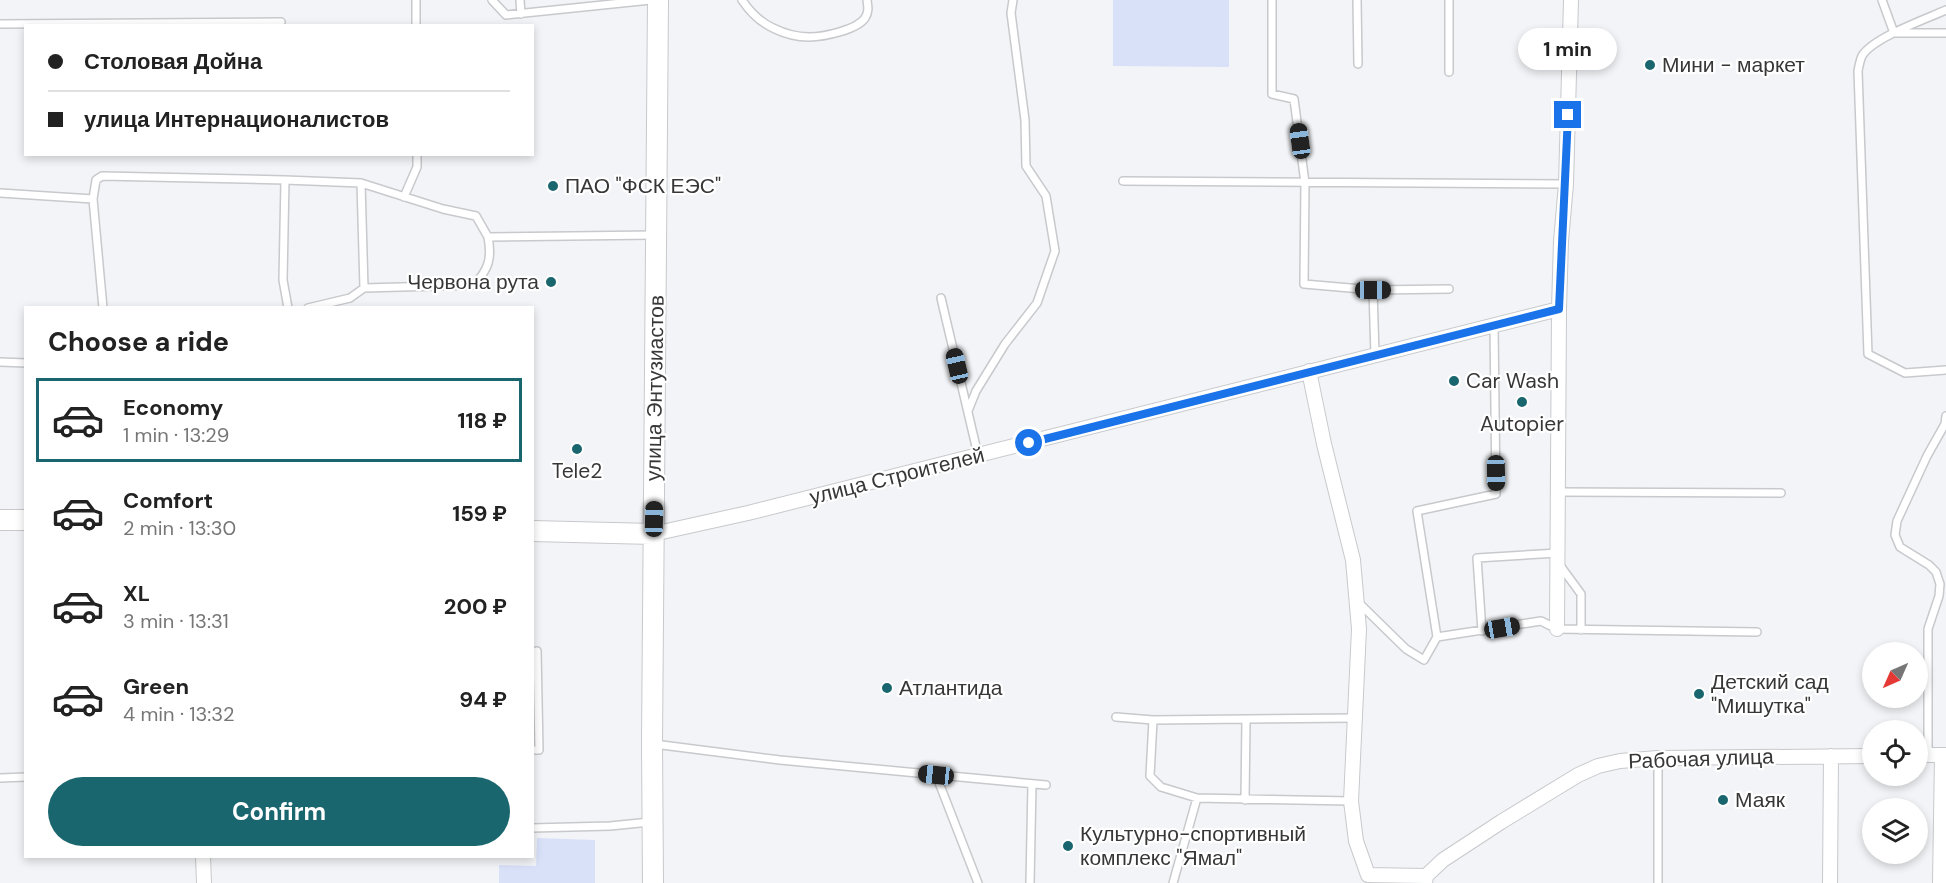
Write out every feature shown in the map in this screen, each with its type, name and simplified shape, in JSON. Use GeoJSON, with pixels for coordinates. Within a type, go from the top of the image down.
{"type":"FeatureCollection","features":[{"type":"Feature","properties":{"kind":"street","name":"улица Энтузиастов"},"geometry":{"type":"LineString","coordinates":[[652,883],[658,0]]}},
{"type":"Feature","properties":{"kind":"street"},"geometry":{"type":"LineString","coordinates":[[1557,630],[1559,309],[1561,240],[1566,184],[1571,0]]}},
{"type":"Feature","properties":{"kind":"street","name":"улица Строителей"},"geometry":{"type":"LineString","coordinates":[[654,534],[737,516],[1309,370],[1559,309]]}},
{"type":"Feature","properties":{"kind":"street"},"geometry":{"type":"LineString","coordinates":[[1309,370],[1324,444],[1353,560],[1359,628],[1351,801],[1356,842],[1367,879],[1426,879]]}},
{"type":"Feature","properties":{"kind":"street"},"geometry":{"type":"LineString","coordinates":[[0,520],[24,520]]}},
{"type":"Feature","properties":{"kind":"street"},"geometry":{"type":"LineString","coordinates":[[534,531],[654,534]]}},
{"type":"Feature","properties":{"kind":"street"},"geometry":{"type":"LineString","coordinates":[[1933,755],[1940,883]]}},
{"type":"Feature","properties":{"kind":"street"},"geometry":{"type":"LineString","coordinates":[[1830,883],[1831,756]]}},
{"type":"Feature","properties":{"kind":"street","name":"Рабочая улица"},"geometry":{"type":"LineString","coordinates":[[1426,879],[1443,861],[1501,822],[1578,775],[1598,766],[1620,761],[1658,758],[1862,756]]}},
{"type":"Feature","properties":{"kind":"street"},"geometry":{"type":"LineString","coordinates":[[203,858],[204,883]]}},
{"type":"Feature","properties":{"kind":"lane"},"geometry":{"type":"LineString","coordinates":[[416,0],[416,24]]}},
{"type":"Feature","properties":{"kind":"lane"},"geometry":{"type":"LineString","coordinates":[[492,0],[506,15],[651,0]]}},
{"type":"Feature","properties":{"kind":"lane"},"geometry":{"type":"LineString","coordinates":[[520,0],[521,14]]}},
{"type":"Feature","properties":{"kind":"lane"},"geometry":{"type":"LineString","coordinates":[[742,0],[761,21],[774,29],[808,37],[851,28],[864,20],[868,11],[867,0]]}},
{"type":"Feature","properties":{"kind":"lane"},"geometry":{"type":"LineString","coordinates":[[968,411],[976,391],[1005,344],[1037,303],[1054,251],[1046,196],[1026,166],[1025,120],[1011,13],[1013,0]]}},
{"type":"Feature","properties":{"kind":"lane"},"geometry":{"type":"LineString","coordinates":[[1272,0],[1272,94],[1294,99],[1305,183],[1304,284],[1373,290],[1449,290]]}},
{"type":"Feature","properties":{"kind":"lane"},"geometry":{"type":"LineString","coordinates":[[1357,0],[1358,64]]}},
{"type":"Feature","properties":{"kind":"lane"},"geometry":{"type":"LineString","coordinates":[[1449,0],[1449,72]]}},
{"type":"Feature","properties":{"kind":"lane"},"geometry":{"type":"LineString","coordinates":[[1882,0],[1894,33]]}},
{"type":"Feature","properties":{"kind":"lane"},"geometry":{"type":"LineString","coordinates":[[1946,10],[1894,33],[1870,47],[1861,57],[1858,70],[1868,354],[1905,373],[1946,370]]}},
{"type":"Feature","properties":{"kind":"lane"},"geometry":{"type":"LineString","coordinates":[[0,24],[281,22]]}},
{"type":"Feature","properties":{"kind":"lane"},"geometry":{"type":"LineString","coordinates":[[1894,33],[1946,33]]}},
{"type":"Feature","properties":{"kind":"lane"},"geometry":{"type":"LineString","coordinates":[[404,197],[417,167],[417,156]]}},
{"type":"Feature","properties":{"kind":"lane"},"geometry":{"type":"LineString","coordinates":[[103,306],[93,199],[96,180],[102,176],[361,183],[442,209],[476,216],[488,237],[490,251],[486,272],[474,285],[364,288],[350,298],[316,306]]}},
{"type":"Feature","properties":{"kind":"lane"},"geometry":{"type":"LineString","coordinates":[[285,180],[283,280],[288,306]]}},
{"type":"Feature","properties":{"kind":"lane"},"geometry":{"type":"LineString","coordinates":[[1123,181],[1566,184]]}},
{"type":"Feature","properties":{"kind":"lane"},"geometry":{"type":"LineString","coordinates":[[361,183],[364,288]]}},
{"type":"Feature","properties":{"kind":"lane"},"geometry":{"type":"LineString","coordinates":[[0,193],[93,199]]}},
{"type":"Feature","properties":{"kind":"lane"},"geometry":{"type":"LineString","coordinates":[[488,237],[657,235]]}},
{"type":"Feature","properties":{"kind":"lane"},"geometry":{"type":"LineString","coordinates":[[1373,290],[1375,355]]}},
{"type":"Feature","properties":{"kind":"lane"},"geometry":{"type":"LineString","coordinates":[[941,298],[978,455]]}},
{"type":"Feature","properties":{"kind":"lane"},"geometry":{"type":"LineString","coordinates":[[1357,601],[1406,649],[1425,660],[1437,637],[1417,511],[1496,494],[1494,325]]}},
{"type":"Feature","properties":{"kind":"lane"},"geometry":{"type":"LineString","coordinates":[[0,362],[24,363]]}},
{"type":"Feature","properties":{"kind":"lane"},"geometry":{"type":"LineString","coordinates":[[1933,755],[1928,629],[1939,596],[1940,584],[1936,572],[1900,547],[1895,535],[1897,521],[1927,456],[1945,424],[1946,416]]}},
{"type":"Feature","properties":{"kind":"lane"},"geometry":{"type":"LineString","coordinates":[[1558,492],[1781,494]]}},
{"type":"Feature","properties":{"kind":"lane"},"geometry":{"type":"LineString","coordinates":[[1482,631],[1477,558],[1558,557],[1581,594],[1581,630]]}},
{"type":"Feature","properties":{"kind":"lane"},"geometry":{"type":"LineString","coordinates":[[1437,637],[1541,621],[1557,630],[1757,632]]}},
{"type":"Feature","properties":{"kind":"lane"},"geometry":{"type":"LineString","coordinates":[[534,652],[537,651],[539,750],[534,750]]}},
{"type":"Feature","properties":{"kind":"lane"},"geometry":{"type":"LineString","coordinates":[[1116,717],[1153,720],[1356,718]]}},
{"type":"Feature","properties":{"kind":"lane"},"geometry":{"type":"LineString","coordinates":[[1153,720],[1150,776],[1161,787],[1197,798],[1351,801]]}},
{"type":"Feature","properties":{"kind":"lane"},"geometry":{"type":"LineString","coordinates":[[1245,800],[1246,720]]}},
{"type":"Feature","properties":{"kind":"lane"},"geometry":{"type":"LineString","coordinates":[[652,743],[780,760],[1046,785]]}},
{"type":"Feature","properties":{"kind":"lane"},"geometry":{"type":"LineString","coordinates":[[1658,758],[1658,883]]}},
{"type":"Feature","properties":{"kind":"lane"},"geometry":{"type":"LineString","coordinates":[[936,775],[978,883]]}},
{"type":"Feature","properties":{"kind":"lane"},"geometry":{"type":"LineString","coordinates":[[0,778],[24,777]]}},
{"type":"Feature","properties":{"kind":"lane"},"geometry":{"type":"LineString","coordinates":[[1030,883],[1032,784]]}},
{"type":"Feature","properties":{"kind":"lane"},"geometry":{"type":"LineString","coordinates":[[1173,883],[1197,798]]}},
{"type":"Feature","properties":{"kind":"lane"},"geometry":{"type":"LineString","coordinates":[[534,828],[610,826],[652,821]]}},
{"type":"Feature","properties":{"kind":"shaded area"},"geometry":{"type":"Polygon","coordinates":[[[1113,0],[1229,0],[1229,67],[1113,66],[1113,0]]]}},
{"type":"Feature","properties":{"kind":"shaded area"},"geometry":{"type":"Polygon","coordinates":[[[537,838],[595,840],[595,883],[499,883],[499,865],[536,866],[537,838]]]}},
{"type":"Feature","properties":{"kind":"place","name":"Мини - маркет"},"geometry":{"type":"Point","coordinates":[1650,65]}},
{"type":"Feature","properties":{"kind":"place","name":"ПАО \"ФСК ЕЭС\""},"geometry":{"type":"Point","coordinates":[553,186]}},
{"type":"Feature","properties":{"kind":"place","name":"Червона рута"},"geometry":{"type":"Point","coordinates":[551,282]}},
{"type":"Feature","properties":{"kind":"place","name":"Car Wash"},"geometry":{"type":"Point","coordinates":[1454,381]}},
{"type":"Feature","properties":{"kind":"place","name":"Autopier"},"geometry":{"type":"Point","coordinates":[1522,402]}},
{"type":"Feature","properties":{"kind":"place","name":"Tele2"},"geometry":{"type":"Point","coordinates":[577,449]}},
{"type":"Feature","properties":{"kind":"place","name":"Атлантида"},"geometry":{"type":"Point","coordinates":[887,688]}},
{"type":"Feature","properties":{"kind":"place","name":"Детский сад \"Мишутка\""},"geometry":{"type":"Point","coordinates":[1699,694]}},
{"type":"Feature","properties":{"kind":"place","name":"Маяк"},"geometry":{"type":"Point","coordinates":[1723,800]}},
{"type":"Feature","properties":{"kind":"place","name":"Культурно-спортивный комплекс \"Ямал\""},"geometry":{"type":"Point","coordinates":[1068,846]}},
{"type":"Feature","properties":{"kind":"route"},"geometry":{"type":"LineString","coordinates":[[1029,443],[1309,370],[1559,309],[1568,115]]}}]}
